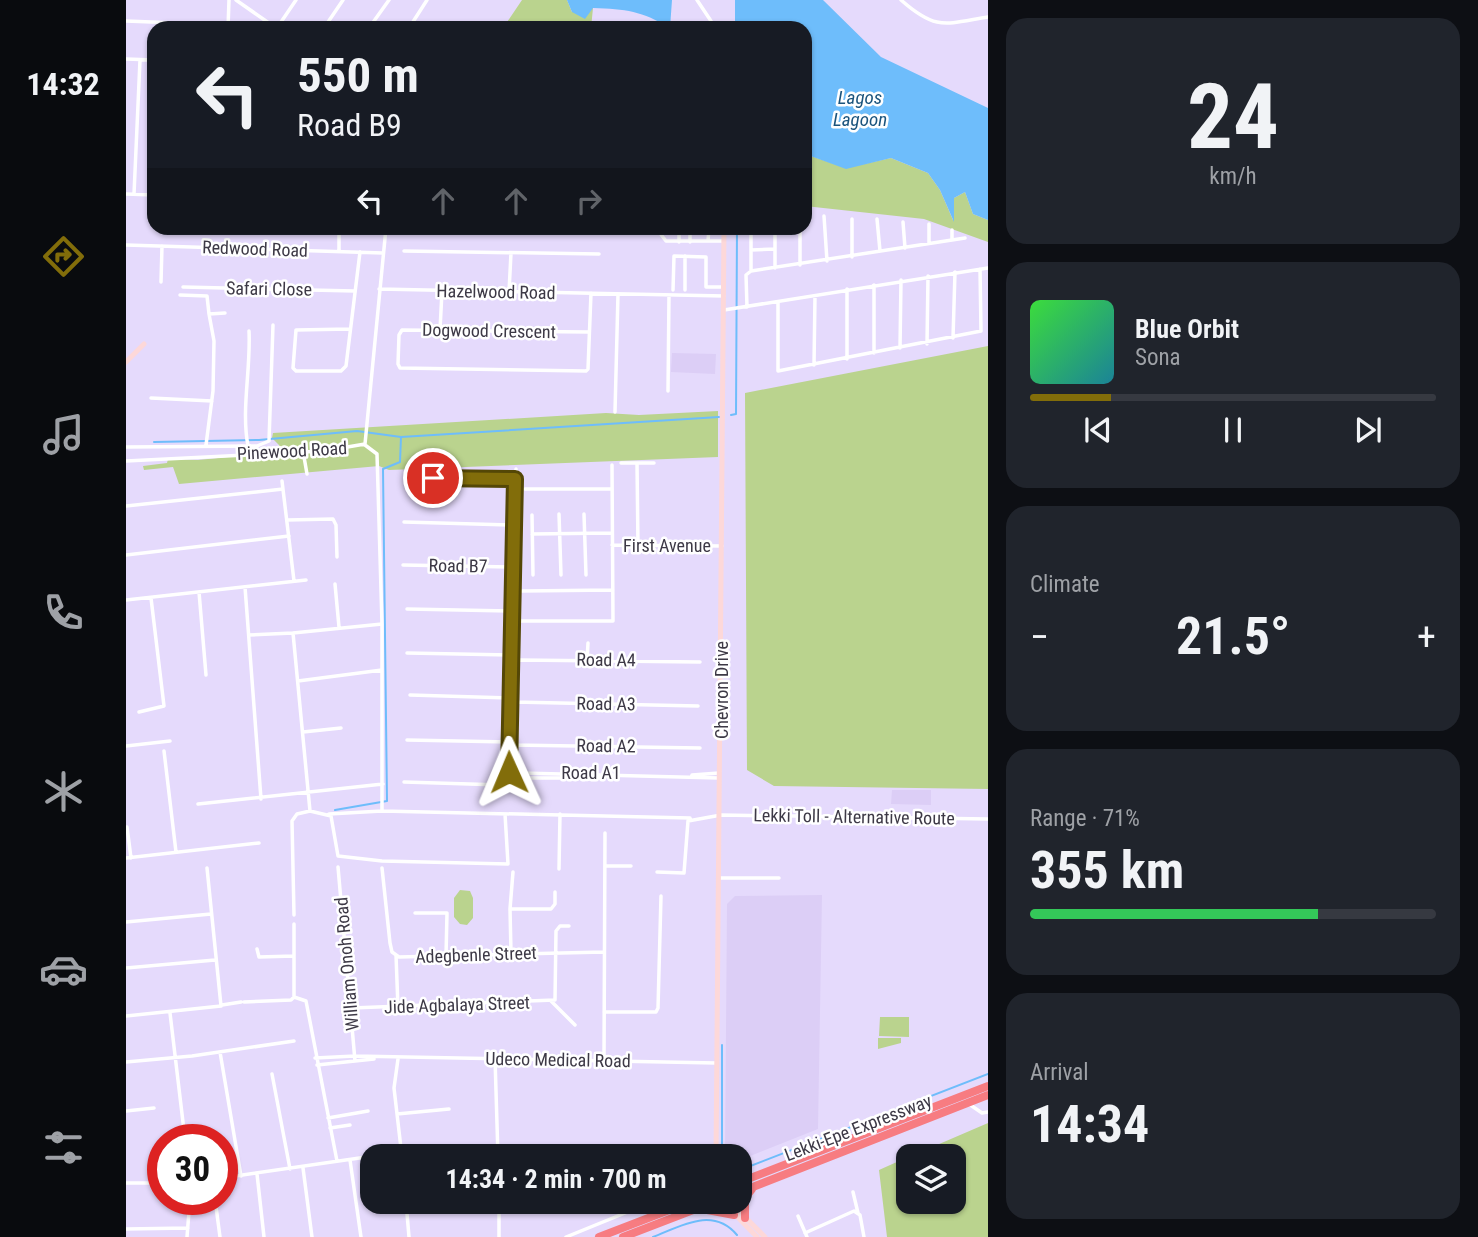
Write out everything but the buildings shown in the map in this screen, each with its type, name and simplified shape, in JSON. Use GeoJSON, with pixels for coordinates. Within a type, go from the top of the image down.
{"type":"FeatureCollection","features":[{"type":"Feature","properties":{"kind":"highway","name":"Lekki-Epe Expressway"},"geometry":{"type":"LineString","coordinates":[[752,1184],[784,1165],[988,1086]]}},
{"type":"Feature","properties":{"kind":"highway","name":"Lekki-Epe Expressway"},"geometry":{"type":"LineString","coordinates":[[752,1181],[984,1097]]}},
{"type":"Feature","properties":{"kind":"highway"},"geometry":{"type":"LineString","coordinates":[[752,1179],[784,1165]]}},
{"type":"Feature","properties":{"kind":"highway"},"geometry":{"type":"LineString","coordinates":[[745,1219],[745,1198],[757,1180],[752,1179]]}},
{"type":"Feature","properties":{"kind":"highway"},"geometry":{"type":"LineString","coordinates":[[599,1237],[662,1214]]}},
{"type":"Feature","properties":{"kind":"highway"},"geometry":{"type":"LineString","coordinates":[[623,1237],[672,1214]]}},
{"type":"Feature","properties":{"kind":"highway"},"geometry":{"type":"LineString","coordinates":[[648,1227],[674,1214]]}},
{"type":"Feature","properties":{"kind":"highway"},"geometry":{"type":"LineString","coordinates":[[730,1214],[734,1215]]}},
{"type":"Feature","properties":{"kind":"main road","name":"Chevron Drive"},"geometry":{"type":"LineString","coordinates":[[717,1144],[724,235]]}},
{"type":"Feature","properties":{"kind":"main road"},"geometry":{"type":"LineString","coordinates":[[126,362],[144,344]]}},
{"type":"Feature","properties":{"kind":"main road"},"geometry":{"type":"LineString","coordinates":[[741,1214],[765,1237]]}},
{"type":"Feature","properties":{"kind":"main road"},"geometry":{"type":"LineString","coordinates":[[734,1215],[757,1237]]}},
{"type":"Feature","properties":{"kind":"street"},"geometry":{"type":"LineString","coordinates":[[228,21],[229,0]]}},
{"type":"Feature","properties":{"kind":"street"},"geometry":{"type":"LineString","coordinates":[[236,0],[266,21]]}},
{"type":"Feature","properties":{"kind":"street"},"geometry":{"type":"LineString","coordinates":[[245,6],[249,0]]}},
{"type":"Feature","properties":{"kind":"street"},"geometry":{"type":"LineString","coordinates":[[281,21],[296,0]]}},
{"type":"Feature","properties":{"kind":"street"},"geometry":{"type":"LineString","coordinates":[[329,21],[343,0]]}},
{"type":"Feature","properties":{"kind":"street"},"geometry":{"type":"LineString","coordinates":[[374,21],[389,0]]}},
{"type":"Feature","properties":{"kind":"street"},"geometry":{"type":"LineString","coordinates":[[414,21],[427,0]]}},
{"type":"Feature","properties":{"kind":"street"},"geometry":{"type":"LineString","coordinates":[[697,0],[711,21]]}},
{"type":"Feature","properties":{"kind":"street"},"geometry":{"type":"LineString","coordinates":[[901,0],[916,13],[940,24],[987,17],[988,24]]}},
{"type":"Feature","properties":{"kind":"street"},"geometry":{"type":"LineString","coordinates":[[126,21],[147,22]]}},
{"type":"Feature","properties":{"kind":"street"},"geometry":{"type":"LineString","coordinates":[[126,59],[147,60]]}},
{"type":"Feature","properties":{"kind":"street"},"geometry":{"type":"LineString","coordinates":[[134,194],[140,60]]}},
{"type":"Feature","properties":{"kind":"street"},"geometry":{"type":"LineString","coordinates":[[126,194],[147,195]]}},
{"type":"Feature","properties":{"kind":"street"},"geometry":{"type":"LineString","coordinates":[[824,216],[827,261]]}},
{"type":"Feature","properties":{"kind":"street"},"geometry":{"type":"LineString","coordinates":[[852,219],[852,257]]}},
{"type":"Feature","properties":{"kind":"street"},"geometry":{"type":"LineString","coordinates":[[877,219],[880,252]]}},
{"type":"Feature","properties":{"kind":"street"},"geometry":{"type":"LineString","coordinates":[[903,222],[905,248]]}},
{"type":"Feature","properties":{"kind":"street"},"geometry":{"type":"LineString","coordinates":[[929,224],[930,244]]}},
{"type":"Feature","properties":{"kind":"street"},"geometry":{"type":"LineString","coordinates":[[952,229],[953,240]]}},
{"type":"Feature","properties":{"kind":"street"},"geometry":{"type":"LineString","coordinates":[[339,235],[339,251]]}},
{"type":"Feature","properties":{"kind":"street","name":"Pinewood Road"},"geometry":{"type":"LineString","coordinates":[[126,461],[355,448],[365,444],[385,235]]}},
{"type":"Feature","properties":{"kind":"street"},"geometry":{"type":"LineString","coordinates":[[661,235],[666,241],[724,242]]}},
{"type":"Feature","properties":{"kind":"street"},"geometry":{"type":"LineString","coordinates":[[678,235],[678,242]]}},
{"type":"Feature","properties":{"kind":"street"},"geometry":{"type":"LineString","coordinates":[[690,235],[690,242]]}},
{"type":"Feature","properties":{"kind":"street"},"geometry":{"type":"LineString","coordinates":[[709,235],[709,242]]}},
{"type":"Feature","properties":{"kind":"street"},"geometry":{"type":"LineString","coordinates":[[751,235],[751,271]]}},
{"type":"Feature","properties":{"kind":"street"},"geometry":{"type":"LineString","coordinates":[[775,235],[775,268]]}},
{"type":"Feature","properties":{"kind":"street"},"geometry":{"type":"LineString","coordinates":[[800,235],[800,265]]}},
{"type":"Feature","properties":{"kind":"street"},"geometry":{"type":"LineString","coordinates":[[747,307],[746,275],[751,271],[965,238]]}},
{"type":"Feature","properties":{"kind":"street","name":"Redwood Road"},"geometry":{"type":"LineString","coordinates":[[126,245],[383,253]]}},
{"type":"Feature","properties":{"kind":"street"},"geometry":{"type":"LineString","coordinates":[[161,282],[162,246]]}},
{"type":"Feature","properties":{"kind":"street"},"geometry":{"type":"LineString","coordinates":[[751,250],[775,249]]}},
{"type":"Feature","properties":{"kind":"street"},"geometry":{"type":"LineString","coordinates":[[404,251],[599,254]]}},
{"type":"Feature","properties":{"kind":"street"},"geometry":{"type":"LineString","coordinates":[[350,329],[299,329],[294,333],[292,364],[296,372],[341,371],[346,366],[360,252]]}},
{"type":"Feature","properties":{"kind":"street"},"geometry":{"type":"LineString","coordinates":[[509,292],[511,253]]}},
{"type":"Feature","properties":{"kind":"street"},"geometry":{"type":"LineString","coordinates":[[673,290],[674,256],[706,257],[706,286],[724,287]]}},
{"type":"Feature","properties":{"kind":"street"},"geometry":{"type":"LineString","coordinates":[[685,256],[685,290]]}},
{"type":"Feature","properties":{"kind":"street"},"geometry":{"type":"LineString","coordinates":[[724,310],[988,268]]}},
{"type":"Feature","properties":{"kind":"street"},"geometry":{"type":"LineString","coordinates":[[778,302],[778,371],[927,344],[981,331],[980,269]]}},
{"type":"Feature","properties":{"kind":"street"},"geometry":{"type":"LineString","coordinates":[[953,338],[955,272]]}},
{"type":"Feature","properties":{"kind":"street"},"geometry":{"type":"LineString","coordinates":[[927,344],[928,276]]}},
{"type":"Feature","properties":{"kind":"street"},"geometry":{"type":"LineString","coordinates":[[900,349],[901,280]]}},
{"type":"Feature","properties":{"kind":"street"},"geometry":{"type":"LineString","coordinates":[[873,354],[874,285]]}},
{"type":"Feature","properties":{"kind":"street","name":"Safari Close"},"geometry":{"type":"LineString","coordinates":[[183,287],[355,290]]}},
{"type":"Feature","properties":{"kind":"street","name":"Hazelwood Road"},"geometry":{"type":"LineString","coordinates":[[379,289],[724,296]]}},
{"type":"Feature","properties":{"kind":"street"},"geometry":{"type":"LineString","coordinates":[[847,289],[847,359]]}},
{"type":"Feature","properties":{"kind":"street"},"geometry":{"type":"LineString","coordinates":[[440,330],[442,290]]}},
{"type":"Feature","properties":{"kind":"street"},"geometry":{"type":"LineString","coordinates":[[589,332],[591,293]]}},
{"type":"Feature","properties":{"kind":"street"},"geometry":{"type":"LineString","coordinates":[[615,412],[616,294]]}},
{"type":"Feature","properties":{"kind":"street"},"geometry":{"type":"LineString","coordinates":[[180,295],[207,296],[214,341],[212,401],[206,446]]}},
{"type":"Feature","properties":{"kind":"street"},"geometry":{"type":"LineString","coordinates":[[668,391],[669,295]]}},
{"type":"Feature","properties":{"kind":"street"},"geometry":{"type":"LineString","coordinates":[[814,365],[815,296]]}},
{"type":"Feature","properties":{"kind":"street"},"geometry":{"type":"LineString","coordinates":[[209,314],[225,313]]}},
{"type":"Feature","properties":{"kind":"street"},"geometry":{"type":"LineString","coordinates":[[126,447],[206,446],[270,439],[273,325]]}},
{"type":"Feature","properties":{"kind":"street","name":"Dogwood Crescent"},"geometry":{"type":"LineString","coordinates":[[402,330],[440,330],[589,332],[588,369],[398,367],[399,335],[402,330]]}},
{"type":"Feature","properties":{"kind":"street"},"geometry":{"type":"LineString","coordinates":[[247,442],[249,331]]}},
{"type":"Feature","properties":{"kind":"street"},"geometry":{"type":"LineString","coordinates":[[151,398],[212,401]]}},
{"type":"Feature","properties":{"kind":"street"},"geometry":{"type":"LineString","coordinates":[[365,444],[377,454],[382,624],[383,811]]}},
{"type":"Feature","properties":{"kind":"street"},"geometry":{"type":"LineString","coordinates":[[303,451],[307,474]]}},
{"type":"Feature","properties":{"kind":"street"},"geometry":{"type":"LineString","coordinates":[[621,463],[654,463]]}},
{"type":"Feature","properties":{"kind":"street"},"geometry":{"type":"LineString","coordinates":[[637,463],[638,545]]}},
{"type":"Feature","properties":{"kind":"street"},"geometry":{"type":"LineString","coordinates":[[520,621],[613,621],[612,465]]}},
{"type":"Feature","properties":{"kind":"street"},"geometry":{"type":"LineString","coordinates":[[516,469],[510,655],[511,744],[508,769],[521,778],[602,778],[611,773]]}},
{"type":"Feature","properties":{"kind":"street"},"geometry":{"type":"LineString","coordinates":[[406,478],[515,479]]}},
{"type":"Feature","properties":{"kind":"street"},"geometry":{"type":"LineString","coordinates":[[282,481],[294,581]]}},
{"type":"Feature","properties":{"kind":"street"},"geometry":{"type":"LineString","coordinates":[[126,507],[283,489]]}},
{"type":"Feature","properties":{"kind":"street"},"geometry":{"type":"LineString","coordinates":[[525,489],[612,489]]}},
{"type":"Feature","properties":{"kind":"street"},"geometry":{"type":"LineString","coordinates":[[559,514],[561,575]]}},
{"type":"Feature","properties":{"kind":"street"},"geometry":{"type":"LineString","coordinates":[[584,514],[586,575]]}},
{"type":"Feature","properties":{"kind":"street"},"geometry":{"type":"LineString","coordinates":[[532,515],[533,575]]}},
{"type":"Feature","properties":{"kind":"street"},"geometry":{"type":"LineString","coordinates":[[287,520],[333,519],[336,525],[337,557]]}},
{"type":"Feature","properties":{"kind":"street"},"geometry":{"type":"LineString","coordinates":[[404,522],[514,525]]}},
{"type":"Feature","properties":{"kind":"street"},"geometry":{"type":"LineString","coordinates":[[532,534],[612,533]]}},
{"type":"Feature","properties":{"kind":"street"},"geometry":{"type":"LineString","coordinates":[[126,555],[289,536]]}},
{"type":"Feature","properties":{"kind":"street","name":"First Avenue"},"geometry":{"type":"LineString","coordinates":[[612,545],[723,546]]}},
{"type":"Feature","properties":{"kind":"street","name":"Road B7"},"geometry":{"type":"LineString","coordinates":[[403,565],[513,567]]}},
{"type":"Feature","properties":{"kind":"street"},"geometry":{"type":"LineString","coordinates":[[126,600],[306,580]]}},
{"type":"Feature","properties":{"kind":"street"},"geometry":{"type":"LineString","coordinates":[[335,584],[339,627]]}},
{"type":"Feature","properties":{"kind":"street"},"geometry":{"type":"LineString","coordinates":[[245,587],[261,799]]}},
{"type":"Feature","properties":{"kind":"street"},"geometry":{"type":"LineString","coordinates":[[522,591],[613,590]]}},
{"type":"Feature","properties":{"kind":"street"},"geometry":{"type":"LineString","coordinates":[[199,592],[206,675]]}},
{"type":"Feature","properties":{"kind":"street"},"geometry":{"type":"LineString","coordinates":[[139,712],[164,706],[151,598]]}},
{"type":"Feature","properties":{"kind":"street"},"geometry":{"type":"LineString","coordinates":[[407,609],[512,611]]}},
{"type":"Feature","properties":{"kind":"street"},"geometry":{"type":"LineString","coordinates":[[249,635],[382,624]]}},
{"type":"Feature","properties":{"kind":"street"},"geometry":{"type":"LineString","coordinates":[[293,633],[310,811],[297,814],[292,821],[294,915]]}},
{"type":"Feature","properties":{"kind":"street"},"geometry":{"type":"LineString","coordinates":[[587,643],[587,660]]}},
{"type":"Feature","properties":{"kind":"street"},"geometry":{"type":"LineString","coordinates":[[407,653],[510,655]]}},
{"type":"Feature","properties":{"kind":"street","name":"Road A4"},"geometry":{"type":"LineString","coordinates":[[515,664],[521,659],[700,662]]}},
{"type":"Feature","properties":{"kind":"street","name":"Road A1"},"geometry":{"type":"LineString","coordinates":[[515,664],[511,744],[513,766],[518,772],[721,776]]}},
{"type":"Feature","properties":{"kind":"street"},"geometry":{"type":"LineString","coordinates":[[298,681],[382,670]]}},
{"type":"Feature","properties":{"kind":"street"},"geometry":{"type":"LineString","coordinates":[[410,695],[510,698]]}},
{"type":"Feature","properties":{"kind":"street","name":"Road A3"},"geometry":{"type":"LineString","coordinates":[[514,702],[698,706]]}},
{"type":"Feature","properties":{"kind":"street"},"geometry":{"type":"LineString","coordinates":[[303,732],[341,728]]}},
{"type":"Feature","properties":{"kind":"street","name":"Road A2"},"geometry":{"type":"LineString","coordinates":[[407,740],[700,748]]}},
{"type":"Feature","properties":{"kind":"street"},"geometry":{"type":"LineString","coordinates":[[126,746],[170,741]]}},
{"type":"Feature","properties":{"kind":"street"},"geometry":{"type":"LineString","coordinates":[[164,751],[176,852]]}},
{"type":"Feature","properties":{"kind":"street"},"geometry":{"type":"LineString","coordinates":[[404,782],[502,785],[512,774]]}},
{"type":"Feature","properties":{"kind":"street"},"geometry":{"type":"LineString","coordinates":[[198,804],[383,784]]}},
{"type":"Feature","properties":{"kind":"street","name":"Lekki Toll - Alternative Route"},"geometry":{"type":"LineString","coordinates":[[310,811],[329,814],[383,811],[692,818],[721,815],[988,819]]}},
{"type":"Feature","properties":{"kind":"street"},"geometry":{"type":"LineString","coordinates":[[329,814],[338,856],[382,861],[508,864],[505,814]]}},
{"type":"Feature","properties":{"kind":"street"},"geometry":{"type":"LineString","coordinates":[[559,869],[560,814]]}},
{"type":"Feature","properties":{"kind":"street"},"geometry":{"type":"LineString","coordinates":[[657,872],[684,873],[688,821],[692,818]]}},
{"type":"Feature","properties":{"kind":"street"},"geometry":{"type":"LineString","coordinates":[[127,827],[128,858],[259,843]]}},
{"type":"Feature","properties":{"kind":"street"},"geometry":{"type":"LineString","coordinates":[[604,1060],[605,833]]}},
{"type":"Feature","properties":{"kind":"street"},"geometry":{"type":"LineString","coordinates":[[606,866],[631,866]]}},
{"type":"Feature","properties":{"kind":"street","name":"William Onoh Road"},"geometry":{"type":"LineString","coordinates":[[338,867],[355,1058]]}},
{"type":"Feature","properties":{"kind":"street"},"geometry":{"type":"LineString","coordinates":[[206,868],[222,1005]]}},
{"type":"Feature","properties":{"kind":"street","name":"Adegbenle Street"},"geometry":{"type":"LineString","coordinates":[[382,868],[390,943],[396,955],[604,952]]}},
{"type":"Feature","properties":{"kind":"street"},"geometry":{"type":"LineString","coordinates":[[512,953],[510,909],[513,872]]}},
{"type":"Feature","properties":{"kind":"street"},"geometry":{"type":"LineString","coordinates":[[720,878],[779,878]]}},
{"type":"Feature","properties":{"kind":"street"},"geometry":{"type":"LineString","coordinates":[[510,909],[551,909],[555,904],[555,891]]}},
{"type":"Feature","properties":{"kind":"street"},"geometry":{"type":"LineString","coordinates":[[604,1012],[649,1013],[656,1012],[658,1008],[661,896]]}},
{"type":"Feature","properties":{"kind":"street"},"geometry":{"type":"LineString","coordinates":[[415,913],[447,913],[446,956]]}},
{"type":"Feature","properties":{"kind":"street"},"geometry":{"type":"LineString","coordinates":[[126,922],[211,914]]}},
{"type":"Feature","properties":{"kind":"street"},"geometry":{"type":"LineString","coordinates":[[294,924],[294,997]]}},
{"type":"Feature","properties":{"kind":"street"},"geometry":{"type":"LineString","coordinates":[[555,952],[557,929],[569,926]]}},
{"type":"Feature","properties":{"kind":"street"},"geometry":{"type":"LineString","coordinates":[[257,950],[259,957],[294,956]]}},
{"type":"Feature","properties":{"kind":"street","name":"Jide Agbalaya Street"},"geometry":{"type":"LineString","coordinates":[[352,1008],[551,1001],[557,995],[555,952]]}},
{"type":"Feature","properties":{"kind":"street"},"geometry":{"type":"LineString","coordinates":[[396,955],[398,1007]]}},
{"type":"Feature","properties":{"kind":"street"},"geometry":{"type":"LineString","coordinates":[[126,968],[215,960]]}},
{"type":"Feature","properties":{"kind":"street"},"geometry":{"type":"LineString","coordinates":[[294,997],[306,1001],[337,1161]]}},
{"type":"Feature","properties":{"kind":"street"},"geometry":{"type":"LineString","coordinates":[[126,1016],[170,1013],[242,1002],[291,1000],[294,997]]}},
{"type":"Feature","properties":{"kind":"street"},"geometry":{"type":"LineString","coordinates":[[551,1001],[575,1025]]}},
{"type":"Feature","properties":{"kind":"street"},"geometry":{"type":"LineString","coordinates":[[170,1013],[183,1124]]}},
{"type":"Feature","properties":{"kind":"street"},"geometry":{"type":"LineString","coordinates":[[126,1062],[294,1041]]}},
{"type":"Feature","properties":{"kind":"street"},"geometry":{"type":"LineString","coordinates":[[220,1052],[241,1176]]}},
{"type":"Feature","properties":{"kind":"street"},"geometry":{"type":"LineString","coordinates":[[315,1058],[355,1058]]}},
{"type":"Feature","properties":{"kind":"street"},"geometry":{"type":"LineString","coordinates":[[317,1065],[355,1058]]}},
{"type":"Feature","properties":{"kind":"street","name":"Udeco Medical Road"},"geometry":{"type":"LineString","coordinates":[[355,1058],[719,1063]]}},
{"type":"Feature","properties":{"kind":"street"},"geometry":{"type":"LineString","coordinates":[[495,1058],[498,1144]]}},
{"type":"Feature","properties":{"kind":"street"},"geometry":{"type":"LineString","coordinates":[[398,1059],[394,1083],[400,1144]]}},
{"type":"Feature","properties":{"kind":"street"},"geometry":{"type":"LineString","coordinates":[[272,1074],[290,1169]]}},
{"type":"Feature","properties":{"kind":"street"},"geometry":{"type":"LineString","coordinates":[[980,1111],[984,1097]]}},
{"type":"Feature","properties":{"kind":"street"},"geometry":{"type":"LineString","coordinates":[[968,1103],[980,1111],[988,1112]]}},
{"type":"Feature","properties":{"kind":"street"},"geometry":{"type":"LineString","coordinates":[[126,1111],[153,1108]]}},
{"type":"Feature","properties":{"kind":"street"},"geometry":{"type":"LineString","coordinates":[[397,1114],[449,1109]]}},
{"type":"Feature","properties":{"kind":"street"},"geometry":{"type":"LineString","coordinates":[[328,1118],[369,1111]]}},
{"type":"Feature","properties":{"kind":"street"},"geometry":{"type":"LineString","coordinates":[[330,1128],[350,1125]]}},
{"type":"Feature","properties":{"kind":"street"},"geometry":{"type":"LineString","coordinates":[[238,1176],[360,1159]]}},
{"type":"Feature","properties":{"kind":"street"},"geometry":{"type":"LineString","coordinates":[[350,1160],[361,1237]]}},
{"type":"Feature","properties":{"kind":"street"},"geometry":{"type":"LineString","coordinates":[[303,1167],[312,1237]]}},
{"type":"Feature","properties":{"kind":"street"},"geometry":{"type":"LineString","coordinates":[[257,1174],[264,1237]]}},
{"type":"Feature","properties":{"kind":"street"},"geometry":{"type":"LineString","coordinates":[[126,1183],[147,1182]]}},
{"type":"Feature","properties":{"kind":"street"},"geometry":{"type":"LineString","coordinates":[[853,1192],[864,1237]]}},
{"type":"Feature","properties":{"kind":"street"},"geometry":{"type":"LineString","coordinates":[[799,1216],[806,1235],[850,1212],[858,1213]]}},
{"type":"Feature","properties":{"kind":"street"},"geometry":{"type":"LineString","coordinates":[[407,1214],[409,1237]]}},
{"type":"Feature","properties":{"kind":"street"},"geometry":{"type":"LineString","coordinates":[[499,1214],[499,1237]]}},
{"type":"Feature","properties":{"kind":"street"},"geometry":{"type":"LineString","coordinates":[[566,1237],[623,1214]]}},
{"type":"Feature","properties":{"kind":"street"},"geometry":{"type":"LineString","coordinates":[[187,1237],[189,1215]]}},
{"type":"Feature","properties":{"kind":"street"},"geometry":{"type":"LineString","coordinates":[[217,1215],[220,1237]]}},
{"type":"Feature","properties":{"kind":"street"},"geometry":{"type":"LineString","coordinates":[[126,1229],[188,1228]]}},
{"type":"Feature","properties":{"kind":"shaded area"},"geometry":{"type":"Polygon","coordinates":[[[672,353],[716,354],[715,374],[671,372],[672,353]]]}},
{"type":"Feature","properties":{"kind":"shaded area"},"geometry":{"type":"Polygon","coordinates":[[[892,790],[931,790],[931,805],[891,804],[892,790]]]}},
{"type":"Feature","properties":{"kind":"shaded area"},"geometry":{"type":"Polygon","coordinates":[[[822,895],[818,1129],[752,1155],[752,1144],[725,1144],[727,904],[735,896],[822,895]]]}},
{"type":"Feature","properties":{"kind":"green space"},"geometry":{"type":"Polygon","coordinates":[[[522,0],[567,0],[572,12],[593,8],[592,21],[508,21],[522,0]]]}},
{"type":"Feature","properties":{"kind":"green space"},"geometry":{"type":"Polygon","coordinates":[[[812,156],[846,168],[891,158],[928,173],[940,190],[953,220],[954,198],[965,192],[973,214],[988,220],[988,242],[924,219],[812,207],[812,156]]]}},
{"type":"Feature","properties":{"kind":"green space"},"geometry":{"type":"Polygon","coordinates":[[[988,346],[988,789],[774,786],[747,770],[745,393],[988,346]]]}},
{"type":"Feature","properties":{"kind":"green space"},"geometry":{"type":"Polygon","coordinates":[[[718,411],[718,457],[389,470],[379,466],[179,484],[173,467],[144,470],[143,466],[167,463],[168,459],[198,460],[279,452],[279,445],[272,438],[273,433],[606,413],[639,415],[718,411]]]}},
{"type":"Feature","properties":{"kind":"green space"},"geometry":{"type":"Polygon","coordinates":[[[460,890],[470,891],[473,898],[473,918],[467,925],[460,924],[454,917],[454,898],[460,890]]]}},
{"type":"Feature","properties":{"kind":"green space"},"geometry":{"type":"Polygon","coordinates":[[[880,1017],[909,1017],[909,1037],[879,1036],[880,1017]]]}},
{"type":"Feature","properties":{"kind":"green space"},"geometry":{"type":"Polygon","coordinates":[[[878,1038],[901,1038],[901,1043],[878,1049],[878,1038]]]}},
{"type":"Feature","properties":{"kind":"green space"},"geometry":{"type":"Polygon","coordinates":[[[988,1123],[988,1237],[887,1237],[879,1170],[896,1162],[896,1214],[966,1214],[966,1144],[939,1144],[988,1123]]]}},
{"type":"Feature","properties":{"kind":"water"},"geometry":{"type":"Polygon","coordinates":[[[567,0],[672,0],[670,21],[657,21],[642,14],[615,9],[593,8],[585,19],[572,12],[567,0]]]}},
{"type":"Feature","properties":{"kind":"water","name":"Lagos Lagoon"},"geometry":{"type":"Polygon","coordinates":[[[735,0],[823,0],[881,57],[988,108],[988,220],[973,214],[965,192],[954,198],[954,222],[940,190],[928,173],[891,158],[846,169],[812,157],[812,21],[735,21],[735,0]]]}},
{"type":"Feature","properties":{"kind":"waterway"},"geometry":{"type":"LineString","coordinates":[[731,415],[736,414],[737,235]]}},
{"type":"Feature","properties":{"kind":"waterway"},"geometry":{"type":"LineString","coordinates":[[335,810],[387,801],[383,469],[400,462],[401,437],[719,417]]}},
{"type":"Feature","properties":{"kind":"waterway"},"geometry":{"type":"LineString","coordinates":[[154,442],[259,440],[357,431],[401,437]]}},
{"type":"Feature","properties":{"kind":"waterway"},"geometry":{"type":"LineString","coordinates":[[722,1045],[722,1144]]}},
{"type":"Feature","properties":{"kind":"waterway"},"geometry":{"type":"LineString","coordinates":[[752,1165],[988,1074]]}},
{"type":"Feature","properties":{"kind":"waterway"},"geometry":{"type":"LineString","coordinates":[[653,1237],[686,1224],[707,1220],[728,1226],[737,1235]]}},
{"type":"Feature","properties":{"kind":"route"},"geometry":{"type":"LineString","coordinates":[[433,478],[515,479],[509,772]]}}]}
